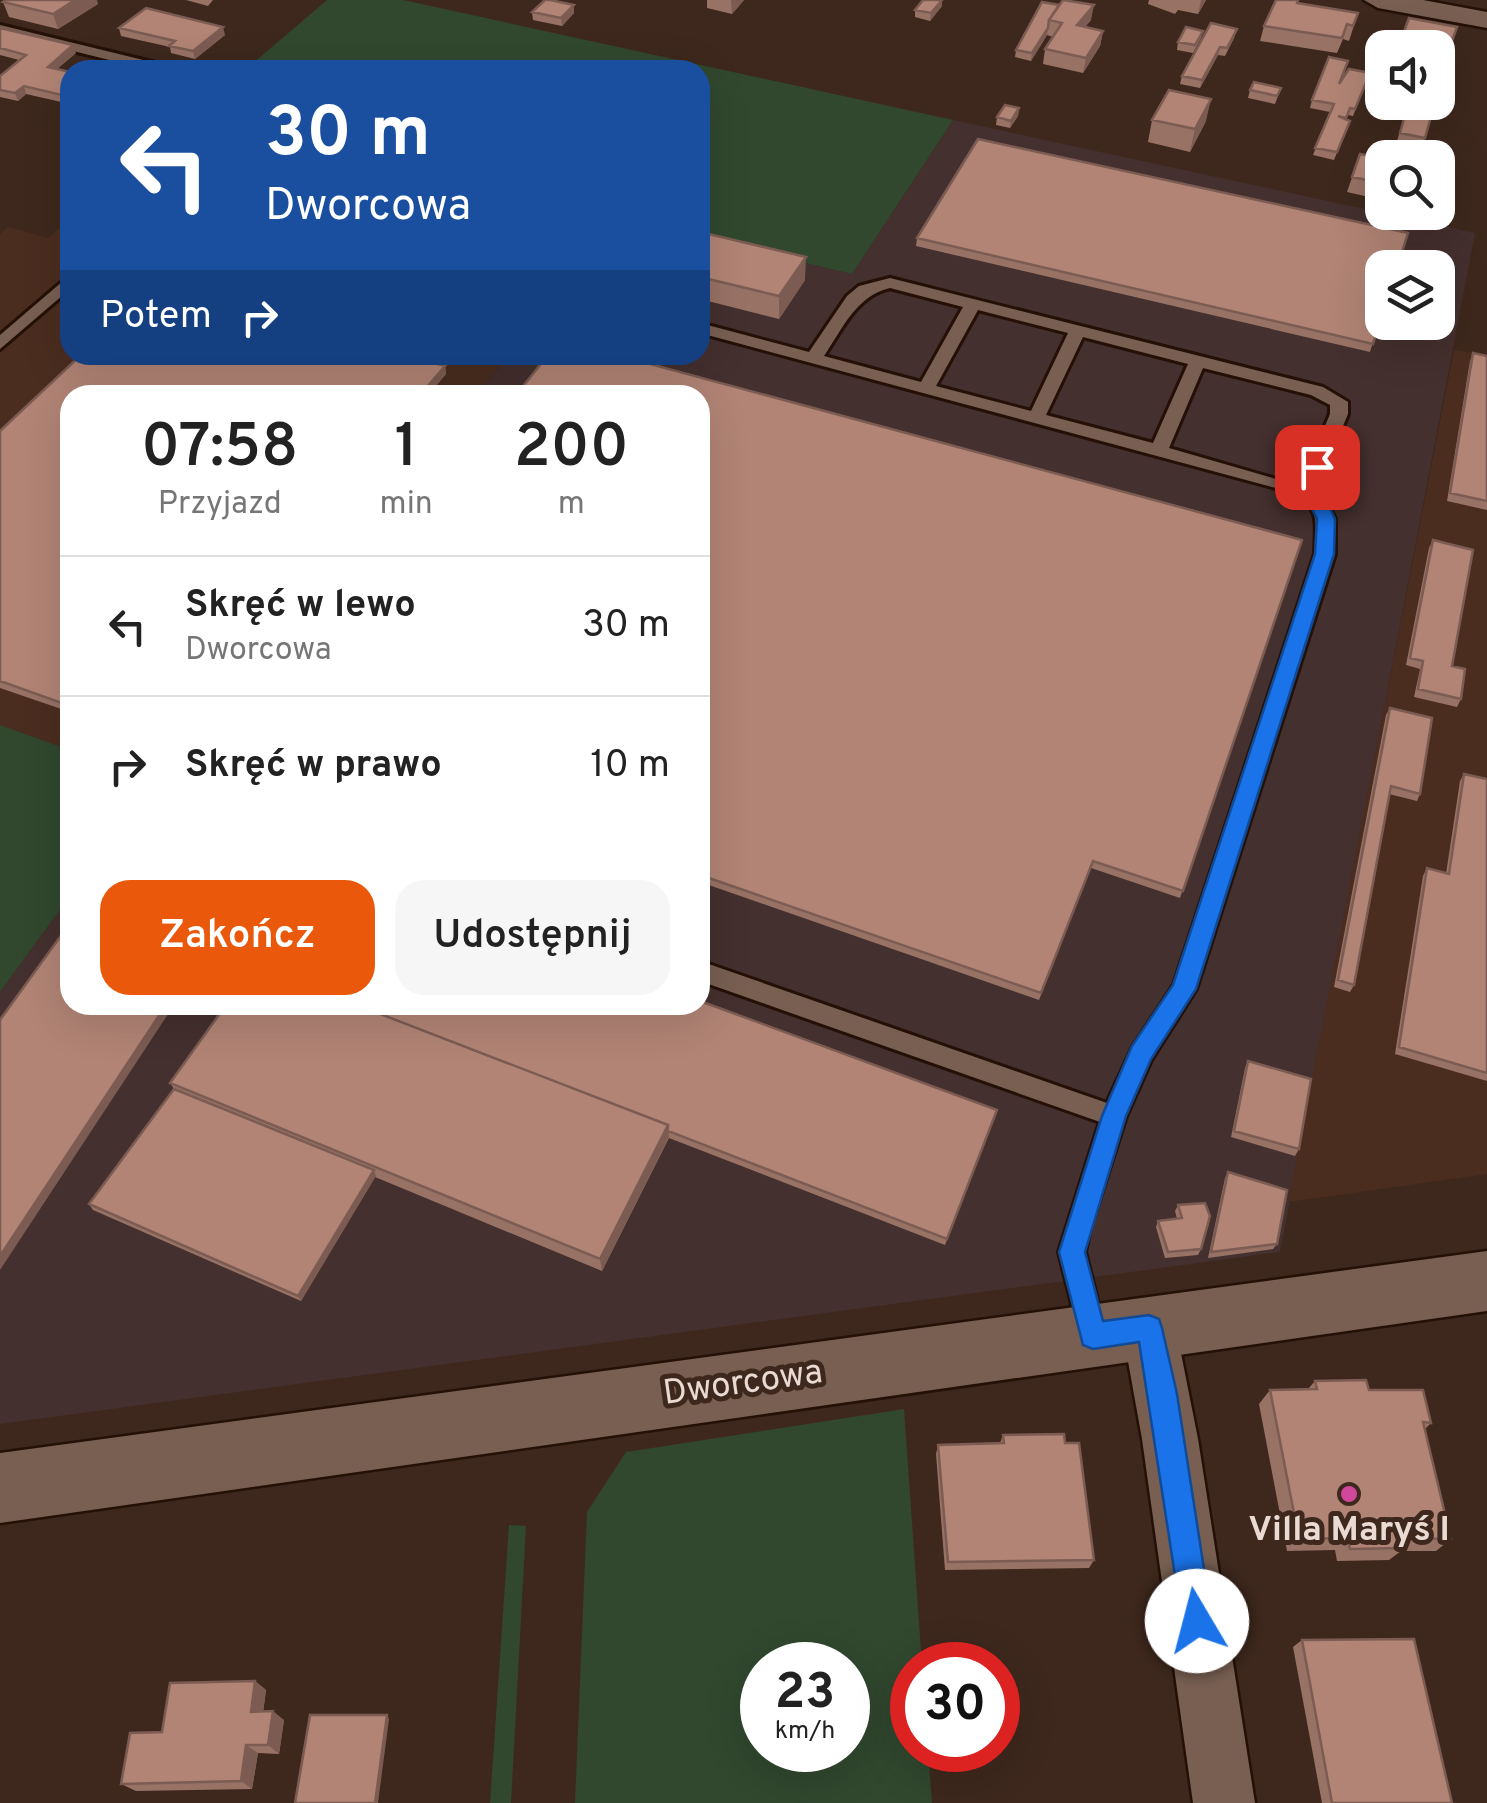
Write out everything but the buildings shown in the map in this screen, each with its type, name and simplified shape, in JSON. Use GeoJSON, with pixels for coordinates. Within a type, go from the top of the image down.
{"type":"FeatureCollection","features":[{"type":"Feature","properties":{"kind":"street"},"geometry":{"type":"LineString","coordinates":[[1378,0],[1487,20]]}},
{"type":"Feature","properties":{"kind":"street","name":"Dworcowa"},"geometry":{"type":"LineString","coordinates":[[0,1488],[1487,1281]]}},
{"type":"Feature","properties":{"kind":"street"},"geometry":{"type":"LineString","coordinates":[[1121,1332],[1170,1439],[1224,1803]]}},
{"type":"Feature","properties":{"kind":"lane"},"geometry":{"type":"LineString","coordinates":[[0,30],[125,60]]}},
{"type":"Feature","properties":{"kind":"lane"},"geometry":{"type":"LineString","coordinates":[[814,358],[853,300],[865,289],[890,283],[1318,391],[1338,402],[1339,414],[1317,467],[1316,499],[1326,519],[1324,554],[1184,989],[1141,1054],[1114,1116],[1072,1252],[1121,1332]]}},
{"type":"Feature","properties":{"kind":"lane"},"geometry":{"type":"LineString","coordinates":[[0,344],[60,289]]}},
{"type":"Feature","properties":{"kind":"lane"},"geometry":{"type":"LineString","coordinates":[[926,388],[972,304]]}},
{"type":"Feature","properties":{"kind":"lane"},"geometry":{"type":"LineString","coordinates":[[710,331],[1282,484],[1316,499]]}},
{"type":"Feature","properties":{"kind":"lane"},"geometry":{"type":"LineString","coordinates":[[1036,418],[1078,331]]}},
{"type":"Feature","properties":{"kind":"lane"},"geometry":{"type":"LineString","coordinates":[[1158,450],[1197,362]]}},
{"type":"Feature","properties":{"kind":"lane"},"geometry":{"type":"LineString","coordinates":[[710,975],[1114,1116]]}},
{"type":"Feature","properties":{"kind":"shaded area"},"geometry":{"type":"Polygon","coordinates":[[[953,120],[1365,209],[1365,230],[1455,229],[1475,233],[1455,338],[1455,250],[1365,250],[1365,340],[1455,340],[1280,1252],[0,1424],[0,992],[60,910],[60,1015],[710,1015],[710,385],[484,385],[501,365],[710,365],[710,240],[852,274],[953,120]]]}},
{"type":"Feature","properties":{"kind":"shaded area"},"geometry":{"type":"Polygon","coordinates":[[[8,227],[48,238],[60,228],[60,365],[501,365],[484,385],[60,385],[60,746],[0,725],[0,234],[8,227]]]}},
{"type":"Feature","properties":{"kind":"shaded area"},"geometry":{"type":"Polygon","coordinates":[[[1454,350],[1487,355],[1487,1174],[1288,1202],[1454,350]]]}},
{"type":"Feature","properties":{"kind":"green space"},"geometry":{"type":"Polygon","coordinates":[[[327,0],[403,0],[678,60],[257,60],[327,0]]]}},
{"type":"Feature","properties":{"kind":"green space"},"geometry":{"type":"Polygon","coordinates":[[[710,67],[953,120],[852,274],[710,240],[710,67]]]}},
{"type":"Feature","properties":{"kind":"green space"},"geometry":{"type":"Polygon","coordinates":[[[0,725],[60,746],[60,910],[0,992],[0,725]]]}},
{"type":"Feature","properties":{"kind":"green space"},"geometry":{"type":"Polygon","coordinates":[[[904,1409],[920,1642],[890,1642],[890,1772],[930,1772],[932,1803],[575,1803],[587,1512],[626,1452],[904,1409]]]}},
{"type":"Feature","properties":{"kind":"green space"},"geometry":{"type":"Polygon","coordinates":[[[509,1525],[526,1526],[511,1803],[490,1803],[509,1525]]]}},
{"type":"Feature","properties":{"kind":"place","name":"Villa Maryś I"},"geometry":{"type":"Point","coordinates":[1349,1494]}},
{"type":"Feature","properties":{"kind":"route"},"geometry":{"type":"LineString","coordinates":[[1197,1621],[1163,1394],[1149,1328],[1093,1336],[1072,1252],[1114,1116],[1141,1054],[1184,989],[1324,554],[1326,519],[1316,499],[1317,467]]}}]}
